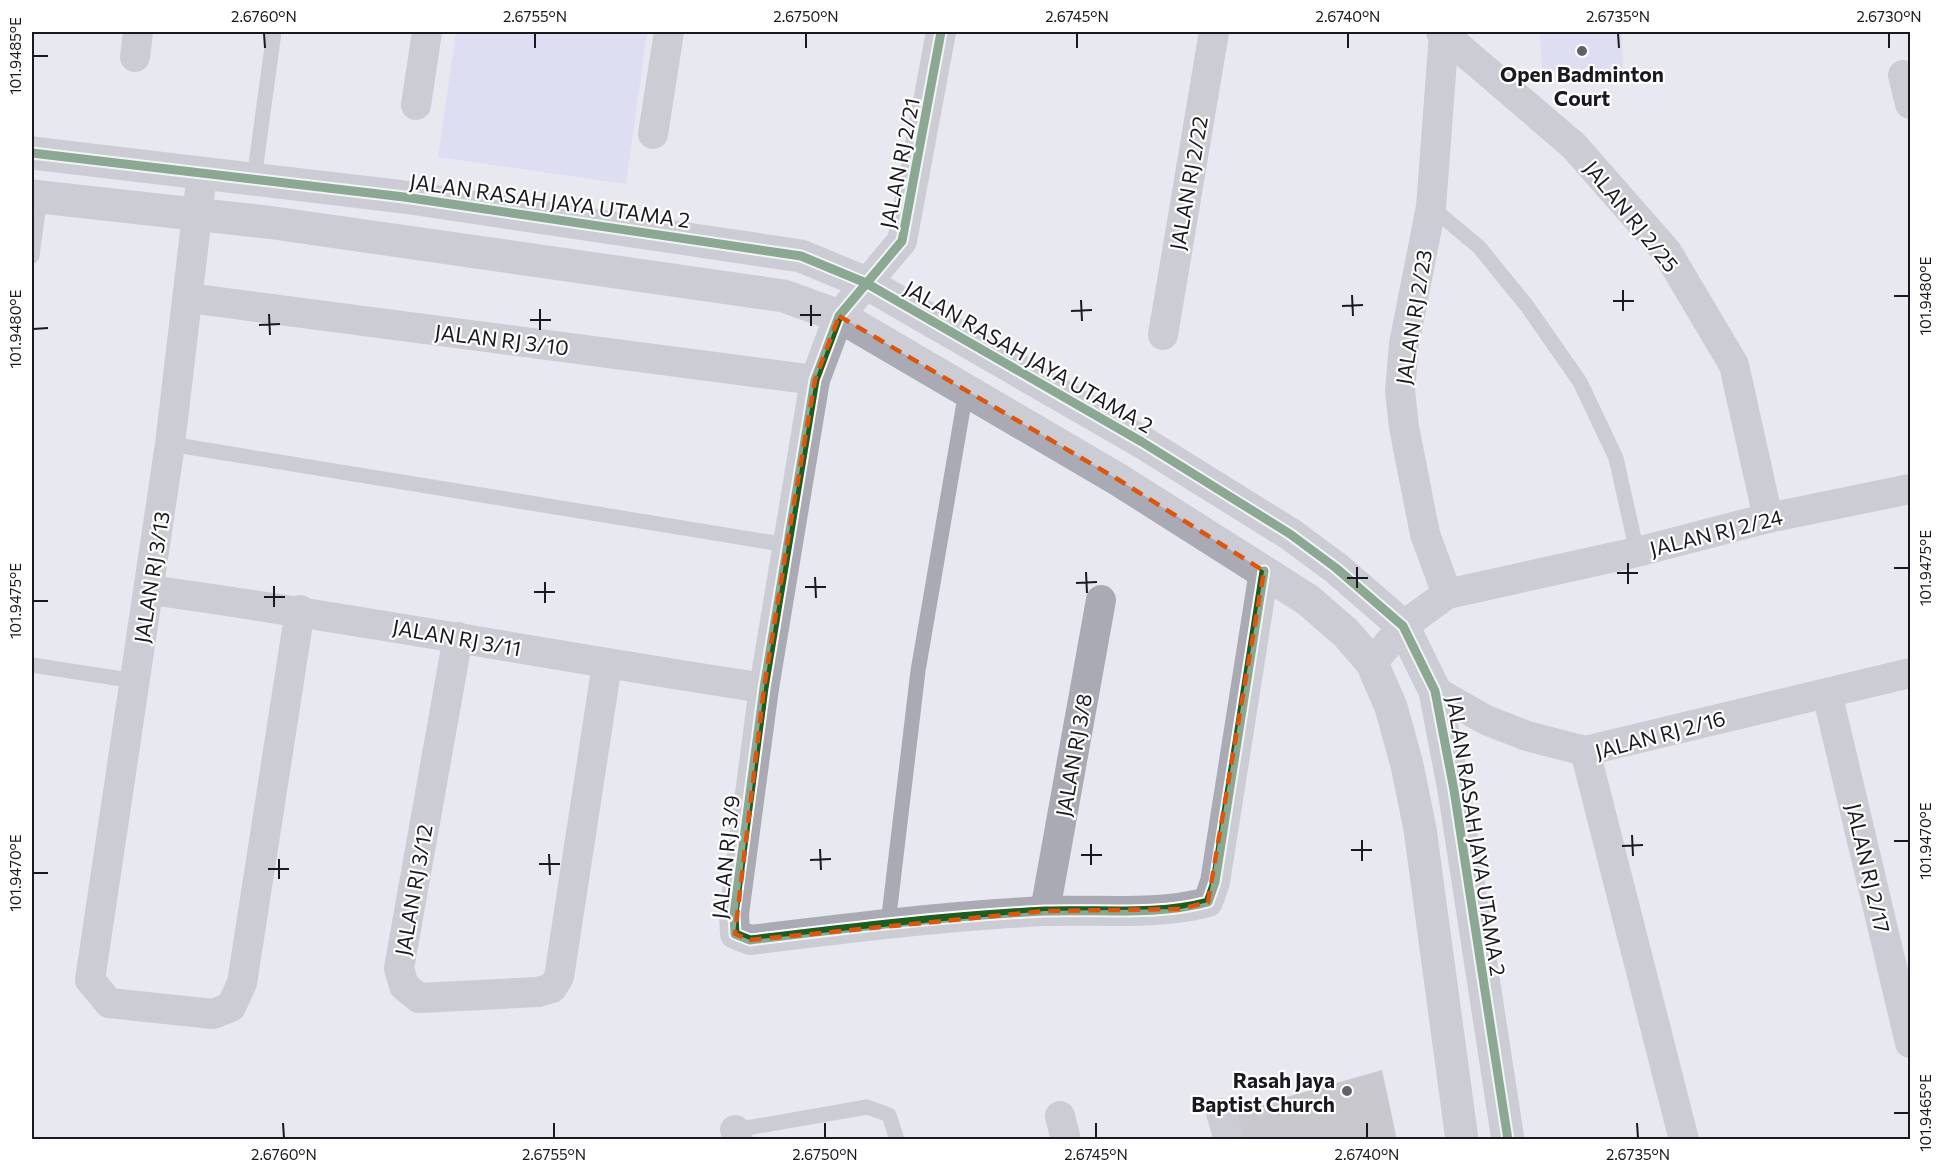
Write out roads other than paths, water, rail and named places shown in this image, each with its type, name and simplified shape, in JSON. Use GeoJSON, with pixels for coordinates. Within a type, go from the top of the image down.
{"type":"FeatureCollection","features":[{"type":"Feature","properties":{"kind":"street"},"geometry":{"type":"LineString","coordinates":[[416,105],[427,32]]}},
{"type":"Feature","properties":{"kind":"street"},"geometry":{"type":"LineString","coordinates":[[653,134],[669,32]]}},
{"type":"Feature","properties":{"kind":"street","name":"JALAN RJ 2/21"},"geometry":{"type":"LineString","coordinates":[[838,316],[902,241],[941,32]]}},
{"type":"Feature","properties":{"kind":"street","name":"JALAN RJ 2/22"},"geometry":{"type":"LineString","coordinates":[[1163,334],[1214,32]]}},
{"type":"Feature","properties":{"kind":"street","name":"JALAN RJ 2/23"},"geometry":{"type":"LineString","coordinates":[[1442,33],[1431,207],[1404,344],[1400,391],[1404,427],[1425,534],[1447,594]]}},
{"type":"Feature","properties":{"kind":"street","name":"JALAN RJ 2/25"},"geometry":{"type":"LineString","coordinates":[[1442,33],[1574,147],[1667,252],[1734,365],[1768,518]]}},
{"type":"Feature","properties":{"kind":"street"},"geometry":{"type":"LineString","coordinates":[[1903,75],[1911,104]]}},
{"type":"Feature","properties":{"kind":"street","name":"JALAN RASAH JAYA UTAMA 2"},"geometry":{"type":"LineString","coordinates":[[32,153],[404,197],[801,256],[866,283],[1142,442],[1290,534],[1336,568],[1403,626],[1436,691],[1454,790],[1508,1140]]}},
{"type":"Feature","properties":{"kind":"street","name":"JALAN RJ 3/13"},"geometry":{"type":"LineString","coordinates":[[202,173],[189,298],[150,590],[90,980],[109,1003],[213,1014],[231,1007],[242,984],[300,610]]}},
{"type":"Feature","properties":{"kind":"street"},"geometry":{"type":"LineString","coordinates":[[36,196],[199,215],[784,296],[838,316],[1119,480],[1308,600],[1346,633],[1372,663],[1391,707],[1407,765],[1418,819],[1462,1140]]}},
{"type":"Feature","properties":{"kind":"street","name":"JALAN RJ 3/10"},"geometry":{"type":"LineString","coordinates":[[189,298],[815,380]]}},
{"type":"Feature","properties":{"kind":"street","name":"JALAN RJ 3/9"},"geometry":{"type":"LineString","coordinates":[[838,316],[815,380],[787,545],[764,688],[734,914],[735,934],[750,940],[888,924],[1045,911],[1181,909],[1208,902],[1215,882],[1264,571]]}},
{"type":"Feature","properties":{"kind":"street","name":"JALAN RJ 2/24"},"geometry":{"type":"LineString","coordinates":[[1372,663],[1403,626],[1447,594],[1637,552],[1768,518],[1911,489]]}},
{"type":"Feature","properties":{"kind":"street","name":"JALAN RJ 3/11"},"geometry":{"type":"LineString","coordinates":[[150,590],[300,610],[607,664],[764,688]]}},
{"type":"Feature","properties":{"kind":"street","name":"JALAN RJ 3/8"},"geometry":{"type":"LineString","coordinates":[[1045,911],[1101,600]]}},
{"type":"Feature","properties":{"kind":"street","name":"JALAN RJ 3/12"},"geometry":{"type":"LineString","coordinates":[[458,637],[399,968],[404,986],[419,998],[538,992],[552,988],[559,977],[607,664]]}},
{"type":"Feature","properties":{"kind":"street","name":"JALAN RJ 2/16"},"geometry":{"type":"LineString","coordinates":[[1684,1140],[1585,751],[1911,673]]}},
{"type":"Feature","properties":{"kind":"street"},"geometry":{"type":"LineString","coordinates":[[1436,691],[1486,720],[1527,736],[1585,751]]}},
{"type":"Feature","properties":{"kind":"street","name":"JALAN RJ 2/17"},"geometry":{"type":"LineString","coordinates":[[1827,693],[1911,1043]]}},
{"type":"Feature","properties":{"kind":"lane"},"geometry":{"type":"LineString","coordinates":[[254,179],[274,32]]}},
{"type":"Feature","properties":{"kind":"lane"},"geometry":{"type":"LineString","coordinates":[[32,256],[36,196]]}},
{"type":"Feature","properties":{"kind":"lane"},"geometry":{"type":"LineString","coordinates":[[1431,207],[1479,247],[1527,306],[1580,382],[1616,458],[1637,552]]}},
{"type":"Feature","properties":{"kind":"lane"},"geometry":{"type":"LineString","coordinates":[[888,924],[918,671],[966,391]]}},
{"type":"Feature","properties":{"kind":"lane"},"geometry":{"type":"LineString","coordinates":[[170,444],[787,545]]}},
{"type":"Feature","properties":{"kind":"lane"},"geometry":{"type":"LineString","coordinates":[[32,664],[135,681]]}},
{"type":"Feature","properties":{"kind":"lane"},"geometry":{"type":"LineString","coordinates":[[737,1135],[867,1107],[889,1115],[897,1140]]}},
{"type":"Feature","properties":{"kind":"place","name":"Open Badminton Court"},"geometry":{"type":"Point","coordinates":[1582,51]}},
{"type":"Feature","properties":{"kind":"place","name":"Rasah Jaya Baptist Church"},"geometry":{"type":"Point","coordinates":[1347,1091]}}]}
